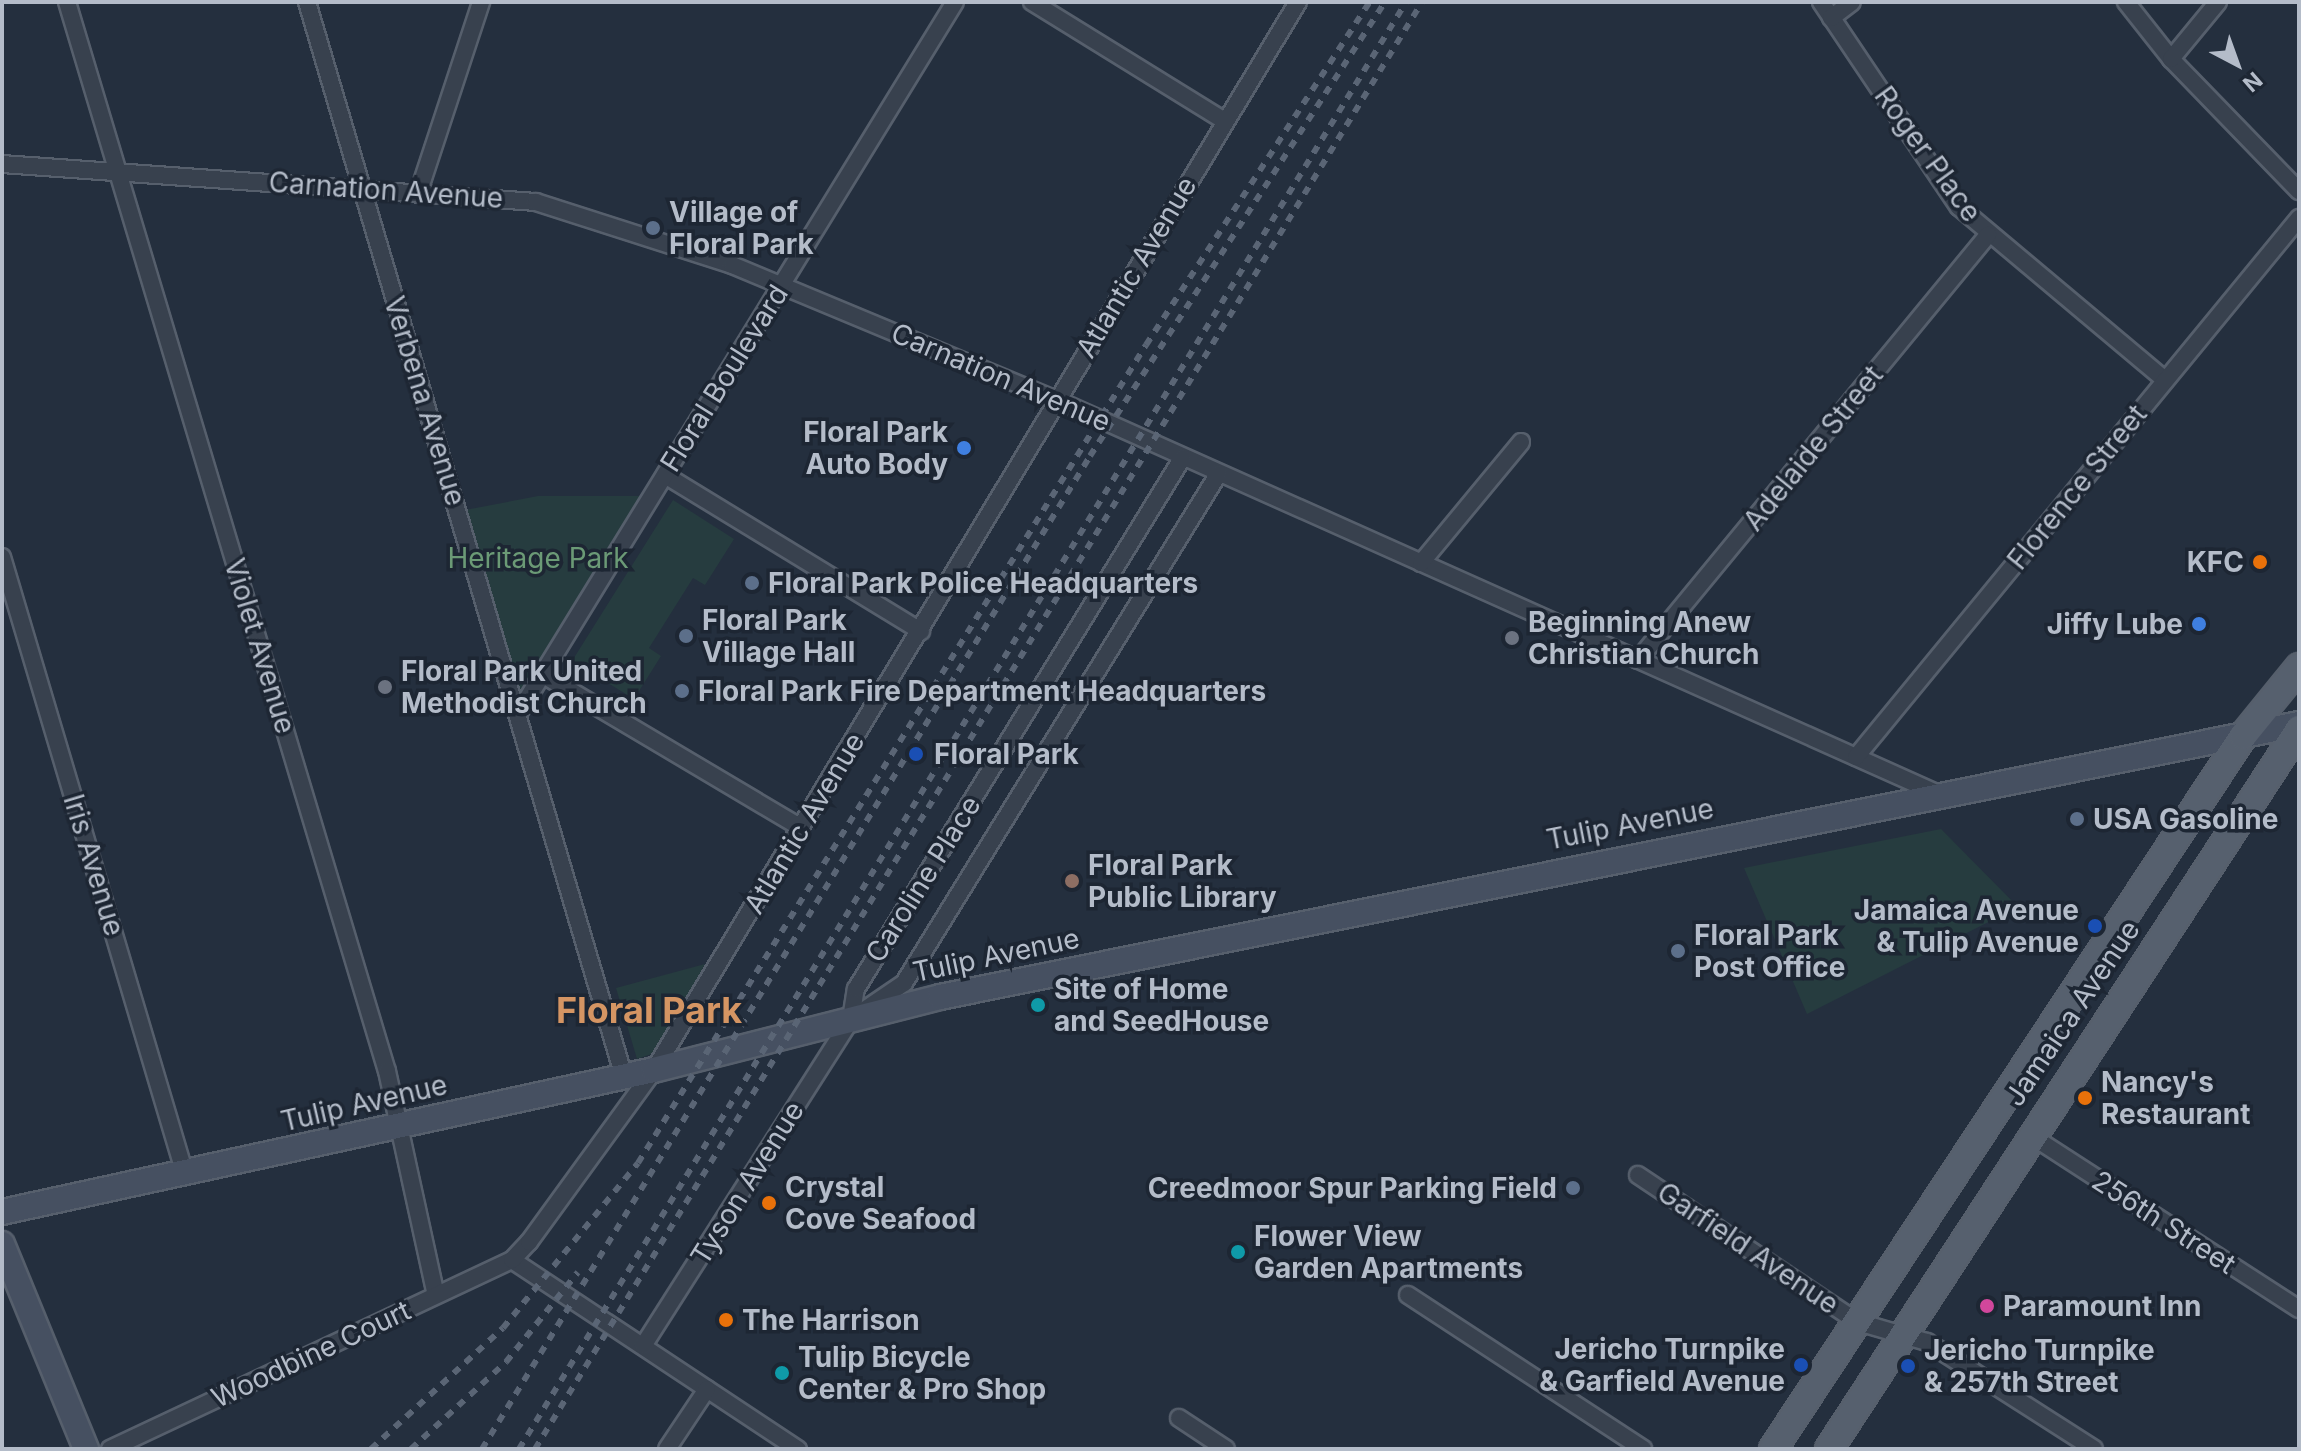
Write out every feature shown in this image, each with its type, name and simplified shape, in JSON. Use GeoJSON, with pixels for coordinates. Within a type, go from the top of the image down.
{"type":"FeatureCollection","features":[{"type":"Feature","properties":{"kind":"main road","name":"Jamaica Avenue"},"geometry":{"type":"LineString","coordinates":[[1773,1449],[2243,736],[2299,667]]}},
{"type":"Feature","properties":{"kind":"main road","name":"Tulip Avenue"},"geometry":{"type":"LineString","coordinates":[[2,1212],[624,1077],[851,1019],[1364,908],[2299,727]]}},
{"type":"Feature","properties":{"kind":"main road","name":"Jamaica Avenue"},"geometry":{"type":"LineString","coordinates":[[1829,1449],[2030,1135],[2299,727]]}},
{"type":"Feature","properties":{"kind":"main road"},"geometry":{"type":"LineString","coordinates":[[2,1244],[86,1449]]}},
{"type":"Feature","properties":{"kind":"street","name":"Violet Avenue"},"geometry":{"type":"LineString","coordinates":[[67,2],[387,1071],[436,1295]]}},
{"type":"Feature","properties":{"kind":"street","name":"Verbena Avenue"},"geometry":{"type":"LineString","coordinates":[[307,2],[624,1077]]}},
{"type":"Feature","properties":{"kind":"street"},"geometry":{"type":"LineString","coordinates":[[419,191],[481,2]]}},
{"type":"Feature","properties":{"kind":"street","name":"Floral Boulevard"},"geometry":{"type":"LineString","coordinates":[[518,714],[955,2]]}},
{"type":"Feature","properties":{"kind":"street"},"geometry":{"type":"LineString","coordinates":[[1032,2],[1225,121]]}},
{"type":"Feature","properties":{"kind":"street","name":"Atlantic Avenue"},"geometry":{"type":"LineString","coordinates":[[512,1260],[654,1070],[1298,2]]}},
{"type":"Feature","properties":{"kind":"street","name":"Roger Place"},"geometry":{"type":"LineString","coordinates":[[1821,2],[1959,207],[1988,235],[2165,380]]}},
{"type":"Feature","properties":{"kind":"street"},"geometry":{"type":"LineString","coordinates":[[1831,18],[1852,2]]}},
{"type":"Feature","properties":{"kind":"street"},"geometry":{"type":"LineString","coordinates":[[2126,2],[2171,59],[2299,191]]}},
{"type":"Feature","properties":{"kind":"street"},"geometry":{"type":"LineString","coordinates":[[2171,59],[2218,2]]}},
{"type":"Feature","properties":{"kind":"street","name":"Carnation Avenue"},"geometry":{"type":"LineString","coordinates":[[2,164],[419,191],[536,202],[781,285],[1057,400],[1946,797]]}},
{"type":"Feature","properties":{"kind":"street","name":"Florence Street"},"geometry":{"type":"LineString","coordinates":[[1856,757],[2299,218]]}},
{"type":"Feature","properties":{"kind":"street","name":"Adelaide Street"},"geometry":{"type":"LineString","coordinates":[[1638,660],[1988,235]]}},
{"type":"Feature","properties":{"kind":"street"},"geometry":{"type":"LineString","coordinates":[[1421,563],[1521,442]]}},
{"type":"Feature","properties":{"kind":"street","name":"Caroline Place"},"geometry":{"type":"LineString","coordinates":[[851,1019],[856,989],[1183,457]]}},
{"type":"Feature","properties":{"kind":"street"},"geometry":{"type":"LineString","coordinates":[[851,1019],[904,983],[1219,473]]}},
{"type":"Feature","properties":{"kind":"street"},"geometry":{"type":"LineString","coordinates":[[665,475],[921,631]]}},
{"type":"Feature","properties":{"kind":"street","name":"Iris Avenue"},"geometry":{"type":"LineString","coordinates":[[2,557],[185,1174]]}},
{"type":"Feature","properties":{"kind":"street"},"geometry":{"type":"LineString","coordinates":[[542,674],[801,828]]}},
{"type":"Feature","properties":{"kind":"street","name":"Tyson Avenue"},"geometry":{"type":"LineString","coordinates":[[643,1346],[851,1019]]}},
{"type":"Feature","properties":{"kind":"street","name":"256th Street"},"geometry":{"type":"LineString","coordinates":[[2030,1135],[2299,1309]]}},
{"type":"Feature","properties":{"kind":"street","name":"Garfield Avenue"},"geometry":{"type":"LineString","coordinates":[[1638,1175],[1858,1322],[1927,1342],[2094,1449]]}},
{"type":"Feature","properties":{"kind":"street"},"geometry":{"type":"LineString","coordinates":[[512,1260],[798,1449]]}},
{"type":"Feature","properties":{"kind":"street","name":"Woodbine Court"},"geometry":{"type":"LineString","coordinates":[[110,1449],[512,1260]]}},
{"type":"Feature","properties":{"kind":"street"},"geometry":{"type":"LineString","coordinates":[[1408,1295],[1643,1449]]}},
{"type":"Feature","properties":{"kind":"street"},"geometry":{"type":"LineString","coordinates":[[667,1449],[707,1389]]}},
{"type":"Feature","properties":{"kind":"street"},"geometry":{"type":"LineString","coordinates":[[1179,1418],[1226,1449]]}},
{"type":"Feature","properties":{"kind":"green space","name":"Heritage Park"},"geometry":{"type":"Polygon","coordinates":[[[538,496],[648,496],[519,706],[460,511],[538,496]]]}},
{"type":"Feature","properties":{"kind":"green space"},"geometry":{"type":"Polygon","coordinates":[[[673,500],[734,539],[705,585],[693,578],[649,648],[661,656],[634,699],[572,661],[673,500]]]}},
{"type":"Feature","properties":{"kind":"green space"},"geometry":{"type":"Polygon","coordinates":[[[1941,829],[2018,907],[1807,1014],[1744,868],[1941,829]]]}},
{"type":"Feature","properties":{"kind":"green space"},"geometry":{"type":"Polygon","coordinates":[[[705,964],[660,1051],[637,1059],[616,988],[705,964]]]}},
{"type":"Feature","properties":{"kind":"railway"},"geometry":{"type":"LineString","coordinates":[[371,1449],[503,1328],[638,1163],[1146,345],[1370,2]]}},
{"type":"Feature","properties":{"kind":"railway"},"geometry":{"type":"LineString","coordinates":[[482,1449],[1090,456],[1385,2]]}},
{"type":"Feature","properties":{"kind":"railway"},"geometry":{"type":"LineString","coordinates":[[519,1449],[1406,2]]}},
{"type":"Feature","properties":{"kind":"railway"},"geometry":{"type":"LineString","coordinates":[[535,1449],[1422,2]]}},
{"type":"Feature","properties":{"kind":"railway"},"geometry":{"type":"LineString","coordinates":[[411,1449],[506,1362],[578,1272]]}},
{"type":"Feature","properties":{"kind":"place","name":"Village of Floral Park"},"geometry":{"type":"Point","coordinates":[653,228]}},
{"type":"Feature","properties":{"kind":"place","name":"Floral Park Auto Body"},"geometry":{"type":"Point","coordinates":[964,448]}},
{"type":"Feature","properties":{"kind":"place","name":"KFC"},"geometry":{"type":"Point","coordinates":[2260,562]}},
{"type":"Feature","properties":{"kind":"place","name":"Floral Park Police Headquarters"},"geometry":{"type":"Point","coordinates":[752,583]}},
{"type":"Feature","properties":{"kind":"place","name":"Jiffy Lube"},"geometry":{"type":"Point","coordinates":[2199,624]}},
{"type":"Feature","properties":{"kind":"place","name":"Floral Park Village Hall"},"geometry":{"type":"Point","coordinates":[686,636]}},
{"type":"Feature","properties":{"kind":"place","name":"Beginning Anew Christian Church"},"geometry":{"type":"Point","coordinates":[1512,638]}},
{"type":"Feature","properties":{"kind":"place","name":"Floral Park United Methodist Church"},"geometry":{"type":"Point","coordinates":[385,687]}},
{"type":"Feature","properties":{"kind":"place","name":"Floral Park Fire Department Headquarters"},"geometry":{"type":"Point","coordinates":[682,691]}},
{"type":"Feature","properties":{"kind":"place","name":"Floral Park"},"geometry":{"type":"Point","coordinates":[916,754]}},
{"type":"Feature","properties":{"kind":"place","name":"USA Gasoline"},"geometry":{"type":"Point","coordinates":[2077,819]}},
{"type":"Feature","properties":{"kind":"place","name":"Floral Park Public Library"},"geometry":{"type":"Point","coordinates":[1072,881]}},
{"type":"Feature","properties":{"kind":"place","name":"Jamaica Avenue & Tulip Avenue"},"geometry":{"type":"Point","coordinates":[2095,926]}},
{"type":"Feature","properties":{"kind":"place","name":"Floral Park Post Office"},"geometry":{"type":"Point","coordinates":[1678,951]}},
{"type":"Feature","properties":{"kind":"place","name":"Site of Home and SeedHouse"},"geometry":{"type":"Point","coordinates":[1038,1005]}},
{"type":"Feature","properties":{"kind":"place","name":"Nancy's Restaurant"},"geometry":{"type":"Point","coordinates":[2085,1098]}},
{"type":"Feature","properties":{"kind":"place","name":"Creedmoor Spur Parking Field"},"geometry":{"type":"Point","coordinates":[1573,1188]}},
{"type":"Feature","properties":{"kind":"place","name":"Crystal Cove Seafood"},"geometry":{"type":"Point","coordinates":[769,1203]}},
{"type":"Feature","properties":{"kind":"place","name":"Flower View Garden Apartments"},"geometry":{"type":"Point","coordinates":[1238,1252]}},
{"type":"Feature","properties":{"kind":"place","name":"Paramount Inn"},"geometry":{"type":"Point","coordinates":[1987,1306]}},
{"type":"Feature","properties":{"kind":"place","name":"The Harrison"},"geometry":{"type":"Point","coordinates":[726,1320]}},
{"type":"Feature","properties":{"kind":"place","name":"Jericho Turnpike & Garfield Avenue"},"geometry":{"type":"Point","coordinates":[1801,1365]}},
{"type":"Feature","properties":{"kind":"place","name":"Jericho Turnpike & 257th Street"},"geometry":{"type":"Point","coordinates":[1908,1366]}},
{"type":"Feature","properties":{"kind":"place","name":"Tulip Bicycle Center & Pro Shop"},"geometry":{"type":"Point","coordinates":[782,1373]}},
{"type":"Feature","properties":{"kind":"district","name":"Floral Park"},"geometry":{"type":"Point","coordinates":[649,1011]}}]}
